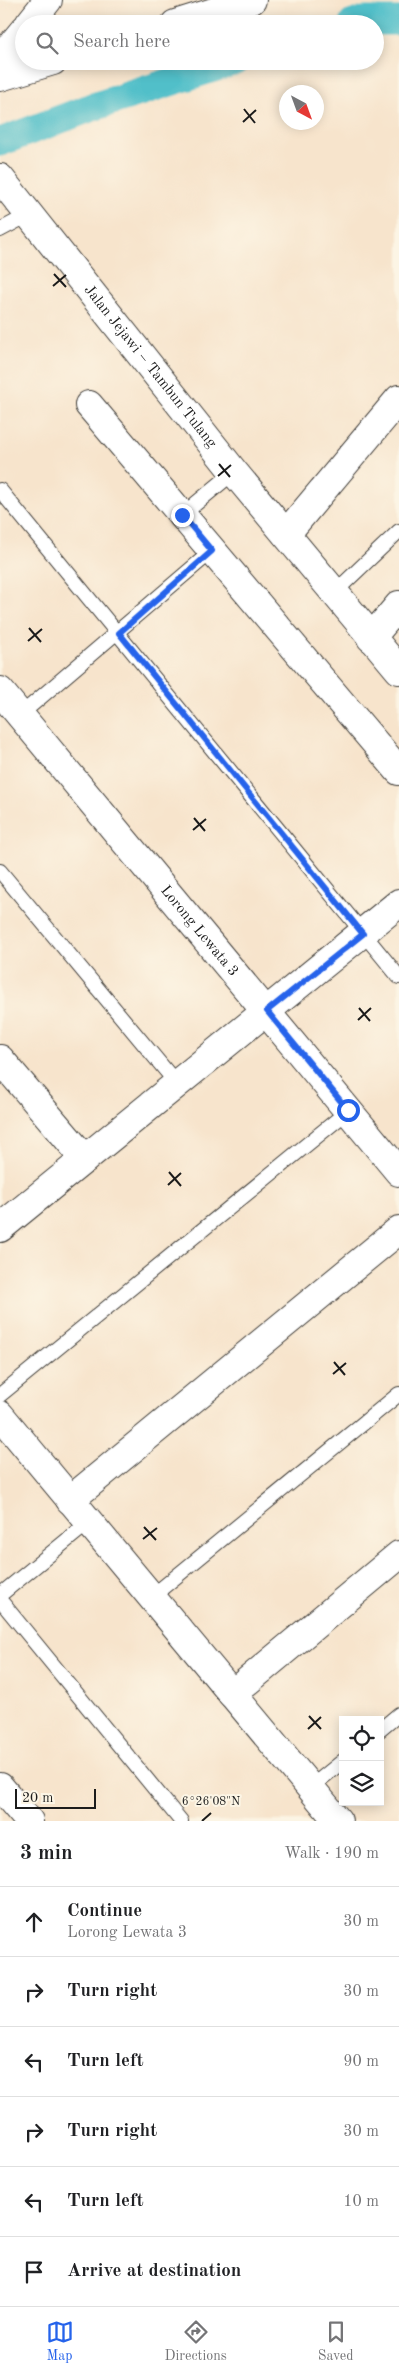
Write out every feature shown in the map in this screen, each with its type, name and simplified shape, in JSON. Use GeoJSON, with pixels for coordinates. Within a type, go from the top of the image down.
{"type":"FeatureCollection","features":[{"type":"Feature","properties":{"kind":"street"},"geometry":{"type":"LineString","coordinates":[[36,15],[48,0]]}},
{"type":"Feature","properties":{"kind":"street"},"geometry":{"type":"LineString","coordinates":[[204,15],[252,0]]}},
{"type":"Feature","properties":{"kind":"street"},"geometry":{"type":"LineString","coordinates":[[0,59],[15,41]]}},
{"type":"Feature","properties":{"kind":"street"},"geometry":{"type":"LineString","coordinates":[[0,77],[23,70]]}},
{"type":"Feature","properties":{"kind":"street","name":"Jalan Jejawi – Tambun Tulang"},"geometry":{"type":"LineString","coordinates":[[0,178],[234,472],[399,670]]}},
{"type":"Feature","properties":{"kind":"street"},"geometry":{"type":"LineString","coordinates":[[286,534],[399,399]]}},
{"type":"Feature","properties":{"kind":"street"},"geometry":{"type":"LineString","coordinates":[[89,405],[399,771]]}},
{"type":"Feature","properties":{"kind":"street"},"geometry":{"type":"LineString","coordinates":[[371,638],[399,605]]}},
{"type":"Feature","properties":{"kind":"street","name":"Lorong Lewata 3"},"geometry":{"type":"LineString","coordinates":[[0,691],[399,1172]]}},
{"type":"Feature","properties":{"kind":"street"},"geometry":{"type":"LineString","coordinates":[[0,1228],[399,903]]}},
{"type":"Feature","properties":{"kind":"street"},"geometry":{"type":"LineString","coordinates":[[0,1060],[85,1159]]}},
{"type":"Feature","properties":{"kind":"street"},"geometry":{"type":"LineString","coordinates":[[70,1500],[399,1230]]}},
{"type":"Feature","properties":{"kind":"street"},"geometry":{"type":"LineString","coordinates":[[0,1416],[338,1821]]}},
{"type":"Feature","properties":{"kind":"street"},"geometry":{"type":"LineString","coordinates":[[232,1694],[399,1556]]}},
{"type":"Feature","properties":{"kind":"street"},"geometry":{"type":"LineString","coordinates":[[0,1787],[29,1821]]}},
{"type":"Feature","properties":{"kind":"lane"},"geometry":{"type":"LineString","coordinates":[[0,230],[30,214]]}},
{"type":"Feature","properties":{"kind":"lane"},"geometry":{"type":"LineString","coordinates":[[182,515],[234,472]]}},
{"type":"Feature","properties":{"kind":"lane"},"geometry":{"type":"LineString","coordinates":[[0,490],[399,977]]}},
{"type":"Feature","properties":{"kind":"lane"},"geometry":{"type":"LineString","coordinates":[[335,592],[399,531]]}},
{"type":"Feature","properties":{"kind":"lane"},"geometry":{"type":"LineString","coordinates":[[20,714],[119,633],[212,551]]}},
{"type":"Feature","properties":{"kind":"lane"},"geometry":{"type":"LineString","coordinates":[[0,871],[177,1084]]}},
{"type":"Feature","properties":{"kind":"lane"},"geometry":{"type":"LineString","coordinates":[[0,1395],[348,1110]]}},
{"type":"Feature","properties":{"kind":"lane"},"geometry":{"type":"LineString","coordinates":[[150,1598],[399,1394]]}},
{"type":"Feature","properties":{"kind":"lane"},"geometry":{"type":"LineString","coordinates":[[0,1595],[88,1523]]}},
{"type":"Feature","properties":{"kind":"lane"},"geometry":{"type":"LineString","coordinates":[[0,1600],[181,1821]]}},
{"type":"Feature","properties":{"kind":"lane"},"geometry":{"type":"LineString","coordinates":[[384,1727],[399,1714]]}},
{"type":"Feature","properties":{"kind":"lane"},"geometry":{"type":"LineString","coordinates":[[311,1787],[339,1764]]}},
{"type":"Feature","properties":{"kind":"waterway"},"geometry":{"type":"LineString","coordinates":[[384,21],[399,21]]}},
{"type":"Feature","properties":{"kind":"waterway"},"geometry":{"type":"LineString","coordinates":[[0,142],[90,108],[207,70]]}},
{"type":"Feature","properties":{"kind":"route"},"geometry":{"type":"LineString","coordinates":[[182,515],[212,551],[119,633],[363,934],[267,1011],[348,1110]]}}]}
